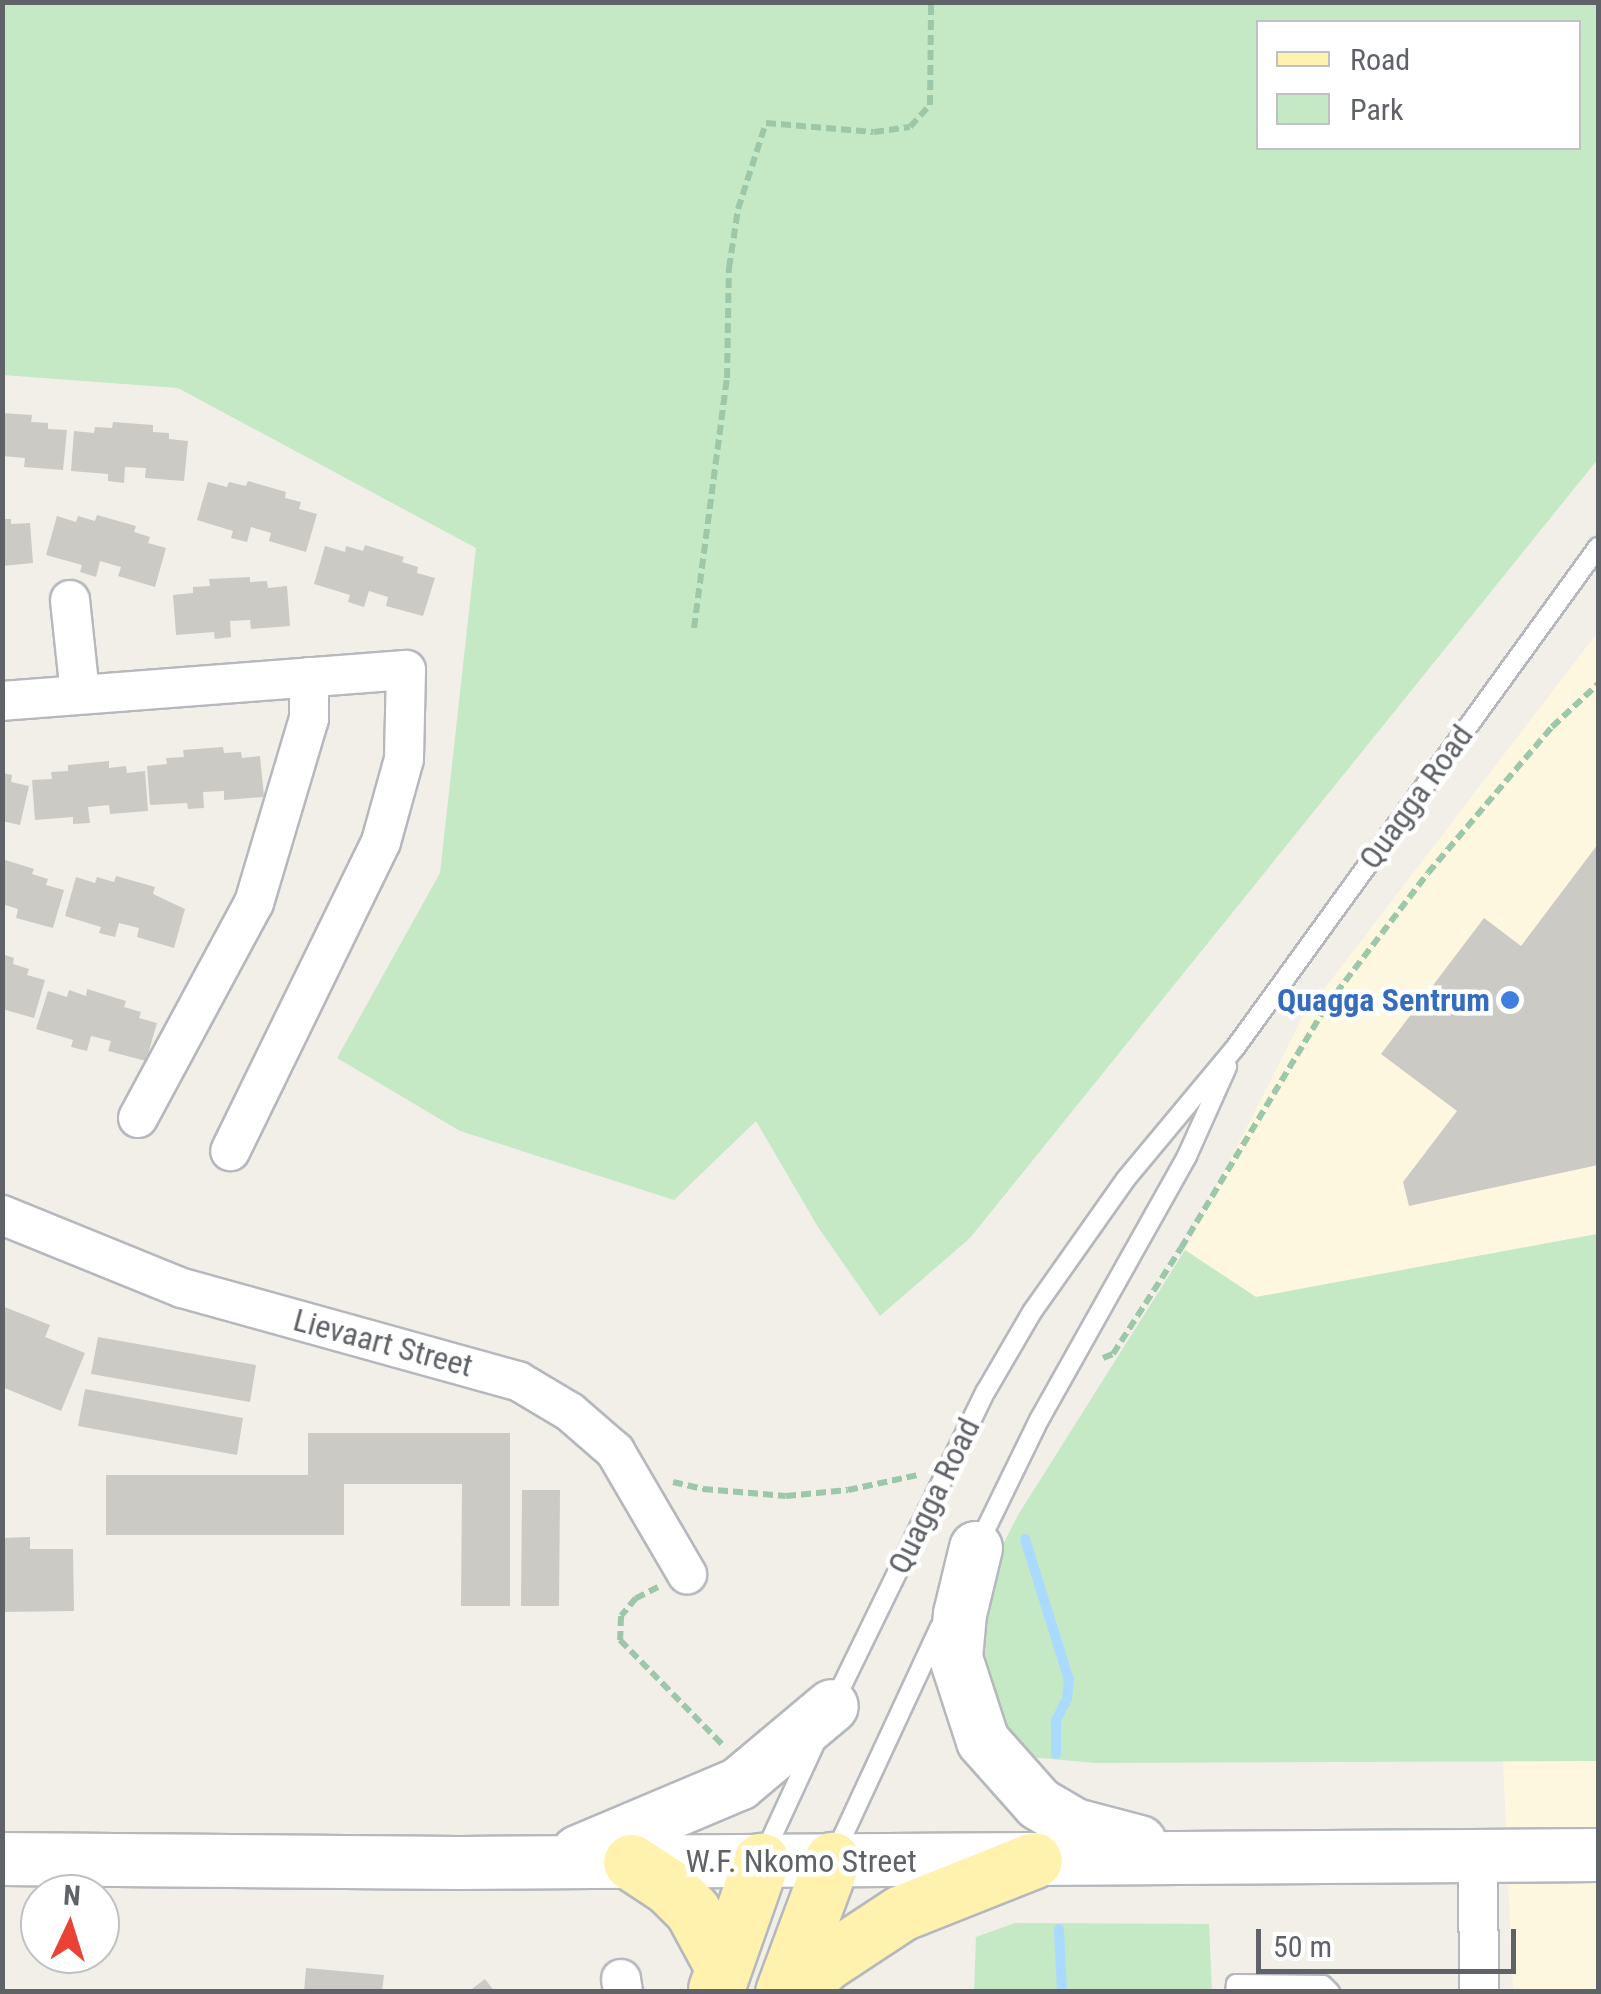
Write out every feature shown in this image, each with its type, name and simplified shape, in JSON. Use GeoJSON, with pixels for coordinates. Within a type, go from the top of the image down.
{"type":"FeatureCollection","features":[{"type":"Feature","properties":{"kind":"main road"},"geometry":{"type":"LineString","coordinates":[[976,1548],[960,1614],[956,1658],[983,1740],[1008,1773],[1039,1804],[1076,1825],[1116,1839],[1266,1860]]}},
{"type":"Feature","properties":{"kind":"main road"},"geometry":{"type":"LineString","coordinates":[[554,1862],[752,1775],[832,1706]]}},
{"type":"Feature","properties":{"kind":"main road","name":"W.F. Nkomo Street"},"geometry":{"type":"LineString","coordinates":[[2,1859],[632,1862],[1598,1855]]}},
{"type":"Feature","properties":{"kind":"main road","name":"Quagga Road"},"geometry":{"type":"LineString","coordinates":[[782,1992],[832,1860]]}},
{"type":"Feature","properties":{"kind":"main road"},"geometry":{"type":"LineString","coordinates":[[796,1992],[826,1963],[901,1913],[1034,1860]]}},
{"type":"Feature","properties":{"kind":"main road","name":"Quagga Road"},"geometry":{"type":"LineString","coordinates":[[719,1979],[761,1861]]}},
{"type":"Feature","properties":{"kind":"main road"},"geometry":{"type":"LineString","coordinates":[[632,1862],[669,1887],[692,1910],[719,1979]]}},
{"type":"Feature","properties":{"kind":"street"},"geometry":{"type":"LineString","coordinates":[[70,600],[80,693]]}},
{"type":"Feature","properties":{"kind":"street"},"geometry":{"type":"LineString","coordinates":[[2,701],[406,670],[404,759],[381,842],[230,1151]]}},
{"type":"Feature","properties":{"kind":"street"},"geometry":{"type":"LineString","coordinates":[[138,1118],[254,903],[310,719],[308,678]]}},
{"type":"Feature","properties":{"kind":"street","name":"Lievaart Street"},"geometry":{"type":"LineString","coordinates":[[2,1215],[182,1288],[518,1380],[570,1412],[614,1451],[687,1574]]}},
{"type":"Feature","properties":{"kind":"street"},"geometry":{"type":"LineString","coordinates":[[1478,1858],[1478,1992]]}},
{"type":"Feature","properties":{"kind":"lane","name":"Quagga Road"},"geometry":{"type":"LineString","coordinates":[[761,1861],[947,1468],[1032,1312],[1125,1180],[1235,1048],[1598,547]]}},
{"type":"Feature","properties":{"kind":"lane","name":"Quagga Road"},"geometry":{"type":"LineString","coordinates":[[832,1860],[976,1548],[1064,1373],[1187,1156],[1235,1048]]}},
{"type":"Feature","properties":{"kind":"lane"},"geometry":{"type":"LineString","coordinates":[[1236,1992],[1236,1984],[1323,1985],[1330,1992]]}},
{"type":"Feature","properties":{"kind":"path"},"geometry":{"type":"LineString","coordinates":[[694,628],[728,378],[729,268],[738,209],[766,124],[874,132],[910,127],[930,105],[931,2]]}},
{"type":"Feature","properties":{"kind":"path"},"geometry":{"type":"LineString","coordinates":[[1064,1373],[1112,1354],[1182,1248],[1326,1005],[1428,873],[1552,727],[1598,684]]}},
{"type":"Feature","properties":{"kind":"path"},"geometry":{"type":"LineString","coordinates":[[614,1451],[669,1481],[703,1489],[786,1496],[848,1490],[947,1468]]}},
{"type":"Feature","properties":{"kind":"path"},"geometry":{"type":"LineString","coordinates":[[687,1574],[636,1598],[621,1616],[620,1640],[752,1775]]}},
{"type":"Feature","properties":{"kind":"shaded area"},"geometry":{"type":"Polygon","coordinates":[[[1598,632],[1598,1250],[1596,1234],[1256,1297],[1185,1250],[1302,1018],[1598,632]]]}},
{"type":"Feature","properties":{"kind":"shaded area"},"geometry":{"type":"Polygon","coordinates":[[[1503,1761],[1598,1761],[1598,1991],[1513,1991],[1503,1761]]]}},
{"type":"Feature","properties":{"kind":"green space"},"geometry":{"type":"Polygon","coordinates":[[[2,3],[1598,3],[1598,459],[970,1238],[880,1316],[818,1227],[756,1121],[674,1200],[460,1131],[337,1058],[440,873],[476,548],[178,388],[3,375],[2,3]]]}},
{"type":"Feature","properties":{"kind":"green space"},"geometry":{"type":"Polygon","coordinates":[[[1597,1234],[1598,1761],[1095,1763],[1030,1757],[994,1730],[972,1641],[976,1598],[1018,1515],[1185,1250],[1256,1297],[1597,1234]]]}},
{"type":"Feature","properties":{"kind":"green space"},"geometry":{"type":"Polygon","coordinates":[[[1015,1923],[1209,1924],[1212,1991],[974,1991],[976,1937],[1015,1923]]]}},
{"type":"Feature","properties":{"kind":"building"},"geometry":{"type":"Polygon","coordinates":[[[2,413],[32,415],[31,422],[48,423],[48,429],[67,430],[63,470],[24,467],[25,458],[2,456],[2,413]]]}},
{"type":"Feature","properties":{"kind":"building"},"geometry":{"type":"Polygon","coordinates":[[[113,422],[153,425],[153,432],[169,433],[169,439],[188,441],[184,481],[145,478],[146,468],[125,467],[124,483],[108,481],[108,474],[71,471],[74,431],[94,433],[95,427],[112,428],[113,422]]]}},
{"type":"Feature","properties":{"kind":"building"},"geometry":{"type":"Polygon","coordinates":[[[248,481],[286,492],[285,498],[301,502],[299,509],[317,514],[306,552],[269,541],[271,533],[251,527],[247,542],[231,538],[233,531],[197,520],[208,482],[227,487],[229,482],[246,486],[248,481]]]}},
{"type":"Feature","properties":{"kind":"building"},"geometry":{"type":"Polygon","coordinates":[[[97,515],[136,526],[134,532],[150,537],[148,543],[166,548],[155,587],[118,576],[121,567],[100,561],[96,577],[80,572],[82,565],[46,555],[57,516],[76,522],[78,516],[95,521],[97,515]]]}},
{"type":"Feature","properties":{"kind":"building"},"geometry":{"type":"Polygon","coordinates":[[[2,519],[11,519],[11,524],[30,523],[33,563],[2,566],[2,519]]]}},
{"type":"Feature","properties":{"kind":"building"},"geometry":{"type":"Polygon","coordinates":[[[365,545],[404,557],[402,562],[418,567],[417,573],[435,578],[423,616],[386,606],[388,597],[369,591],[364,607],[348,602],[350,595],[314,584],[325,546],[345,552],[346,546],[363,551],[365,545]]]}},
{"type":"Feature","properties":{"kind":"building"},"geometry":{"type":"Polygon","coordinates":[[[250,577],[250,582],[267,581],[268,588],[287,586],[290,626],[251,629],[250,620],[230,621],[231,637],[215,639],[214,632],[176,635],[173,595],[193,593],[193,587],[210,586],[209,579],[250,577]]]}},
{"type":"Feature","properties":{"kind":"building"},"geometry":{"type":"Polygon","coordinates":[[[223,747],[224,753],[241,752],[242,758],[260,756],[264,797],[224,800],[224,791],[203,792],[204,808],[188,809],[187,803],[150,805],[147,766],[167,764],[166,758],[184,757],[183,750],[223,747]]]}},
{"type":"Feature","properties":{"kind":"building"},"geometry":{"type":"Polygon","coordinates":[[[109,761],[109,768],[126,766],[127,773],[145,771],[148,811],[110,814],[109,805],[88,807],[90,823],[73,824],[73,817],[35,820],[32,780],[52,779],[51,772],[68,771],[68,765],[109,761]]]}},
{"type":"Feature","properties":{"kind":"building"},"geometry":{"type":"Polygon","coordinates":[[[2,773],[12,775],[11,782],[29,786],[20,825],[2,821],[2,773]]]}},
{"type":"Feature","properties":{"kind":"building","name":"Quagga Sentrum"},"geometry":{"type":"Polygon","coordinates":[[[1598,844],[1598,1165],[1409,1206],[1403,1182],[1457,1111],[1381,1054],[1484,918],[1521,946],[1598,844]]]}},
{"type":"Feature","properties":{"kind":"building"},"geometry":{"type":"Polygon","coordinates":[[[2,859],[34,869],[32,874],[48,879],[46,885],[64,890],[53,928],[16,918],[18,909],[2,904],[2,859]]]}},
{"type":"Feature","properties":{"kind":"building"},"geometry":{"type":"Polygon","coordinates":[[[116,876],[155,887],[153,894],[185,909],[174,948],[137,937],[139,928],[119,923],[115,937],[99,933],[101,927],[65,916],[76,877],[95,883],[97,877],[114,882],[116,876]]]}},
{"type":"Feature","properties":{"kind":"building"},"geometry":{"type":"Polygon","coordinates":[[[2,954],[14,958],[13,964],[29,969],[27,975],[45,980],[34,1018],[2,1009],[2,954]]]}},
{"type":"Feature","properties":{"kind":"building"},"geometry":{"type":"Polygon","coordinates":[[[87,989],[126,1001],[124,1007],[141,1012],[139,1018],[157,1023],[146,1061],[108,1051],[111,1041],[91,1036],[87,1051],[71,1047],[73,1040],[36,1029],[48,991],[67,997],[69,990],[86,996],[87,989]]]}},
{"type":"Feature","properties":{"kind":"building"},"geometry":{"type":"Polygon","coordinates":[[[2,1306],[50,1325],[45,1337],[85,1353],[61,1411],[2,1387],[2,1306]]]}},
{"type":"Feature","properties":{"kind":"building"},"geometry":{"type":"Polygon","coordinates":[[[98,1337],[256,1365],[250,1402],[91,1374],[98,1337]]]}},
{"type":"Feature","properties":{"kind":"building"},"geometry":{"type":"Polygon","coordinates":[[[85,1389],[243,1418],[237,1455],[78,1426],[85,1389]]]}},
{"type":"Feature","properties":{"kind":"building"},"geometry":{"type":"Polygon","coordinates":[[[308,1433],[510,1433],[510,1606],[461,1606],[462,1484],[344,1484],[344,1535],[106,1535],[106,1475],[308,1475],[308,1433]]]}},
{"type":"Feature","properties":{"kind":"building"},"geometry":{"type":"Polygon","coordinates":[[[522,1490],[560,1490],[559,1606],[521,1606],[522,1490]]]}},
{"type":"Feature","properties":{"kind":"building"},"geometry":{"type":"Polygon","coordinates":[[[30,1537],[30,1549],[73,1549],[74,1611],[2,1612],[2,1538],[30,1537]]]}},
{"type":"Feature","properties":{"kind":"building"},"geometry":{"type":"Polygon","coordinates":[[[306,1968],[384,1975],[382,1992],[304,1992],[306,1968]]]}},
{"type":"Feature","properties":{"kind":"building"},"geometry":{"type":"Polygon","coordinates":[[[485,1979],[495,1992],[468,1992],[485,1979]]]}},
{"type":"Feature","properties":{"kind":"waterway"},"geometry":{"type":"LineString","coordinates":[[1025,1539],[1069,1680],[1067,1699],[1056,1721],[1056,1754]]}},
{"type":"Feature","properties":{"kind":"waterway"},"geometry":{"type":"LineString","coordinates":[[1059,1929],[1062,1992]]}},
{"type":"Feature","properties":{"kind":"place","name":"Quagga Sentrum"},"geometry":{"type":"Point","coordinates":[1510,1000]}}]}
